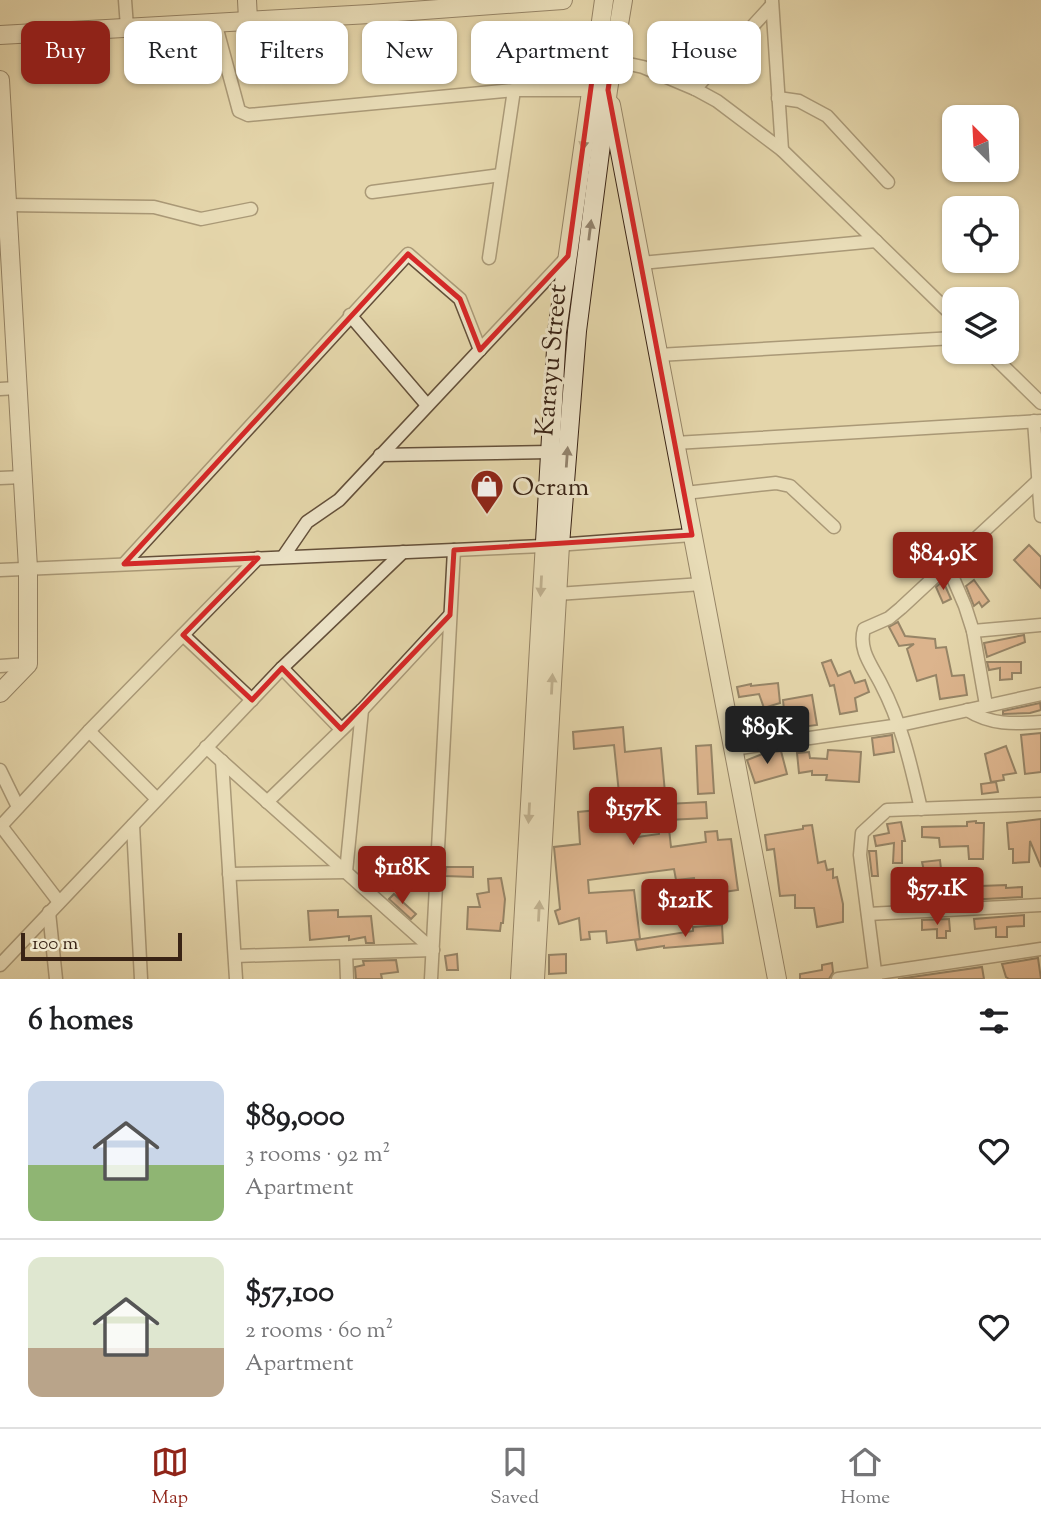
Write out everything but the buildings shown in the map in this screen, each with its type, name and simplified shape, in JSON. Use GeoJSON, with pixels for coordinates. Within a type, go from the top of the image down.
{"type":"FeatureCollection","features":[{"type":"Feature","properties":{"kind":"street"},"geometry":{"type":"LineString","coordinates":[[125,0],[127,21]]}},
{"type":"Feature","properties":{"kind":"street"},"geometry":{"type":"LineString","coordinates":[[247,0],[248,20]]}},
{"type":"Feature","properties":{"kind":"street"},"geometry":{"type":"LineString","coordinates":[[222,22],[370,7],[563,0]]}},
{"type":"Feature","properties":{"kind":"street","name":"Karayu Street"},"geometry":{"type":"LineString","coordinates":[[604,0],[604,21]]}},
{"type":"Feature","properties":{"kind":"street","name":"Karayu Street"},"geometry":{"type":"LineString","coordinates":[[616,21],[623,0]]}},
{"type":"Feature","properties":{"kind":"street"},"geometry":{"type":"LineString","coordinates":[[695,89],[772,2]]}},
{"type":"Feature","properties":{"kind":"street"},"geometry":{"type":"LineString","coordinates":[[772,2],[782,150]]}},
{"type":"Feature","properties":{"kind":"street"},"geometry":{"type":"LineString","coordinates":[[0,35],[124,27]]}},
{"type":"Feature","properties":{"kind":"street"},"geometry":{"type":"LineString","coordinates":[[222,48],[239,111],[248,115],[514,90],[600,90],[641,263],[776,979]]}},
{"type":"Feature","properties":{"kind":"street"},"geometry":{"type":"LineString","coordinates":[[633,65],[695,89],[717,101],[782,150],[942,305]]}},
{"type":"Feature","properties":{"kind":"street"},"geometry":{"type":"LineString","coordinates":[[0,80],[7,205],[9,389],[23,477],[28,568],[28,664],[0,693]]}},
{"type":"Feature","properties":{"kind":"street","name":"Karayu Street"},"geometry":{"type":"LineString","coordinates":[[520,979],[552,546],[577,331],[601,84]]}},
{"type":"Feature","properties":{"kind":"street"},"geometry":{"type":"LineString","coordinates":[[489,258],[514,90]]}},
{"type":"Feature","properties":{"kind":"street","name":"Karayu Street"},"geometry":{"type":"LineString","coordinates":[[535,979],[557,594],[552,546],[550,452],[557,332],[568,256],[600,90]]}},
{"type":"Feature","properties":{"kind":"street"},"geometry":{"type":"LineString","coordinates":[[778,98],[799,100],[827,116],[888,182]]}},
{"type":"Feature","properties":{"kind":"street"},"geometry":{"type":"LineString","coordinates":[[372,192],[501,176]]}},
{"type":"Feature","properties":{"kind":"street"},"geometry":{"type":"LineString","coordinates":[[7,205],[154,207],[201,219],[251,209]]}},
{"type":"Feature","properties":{"kind":"street"},"geometry":{"type":"LineString","coordinates":[[641,263],[876,241]]}},
{"type":"Feature","properties":{"kind":"street"},"geometry":{"type":"LineString","coordinates":[[124,564],[408,254],[460,299],[480,350]]}},
{"type":"Feature","properties":{"kind":"street"},"geometry":{"type":"LineString","coordinates":[[283,557],[307,522],[339,500],[568,256]]}},
{"type":"Feature","properties":{"kind":"street"},"geometry":{"type":"LineString","coordinates":[[350,315],[427,405]]}},
{"type":"Feature","properties":{"kind":"street"},"geometry":{"type":"LineString","coordinates":[[659,355],[942,339]]}},
{"type":"Feature","properties":{"kind":"street"},"geometry":{"type":"LineString","coordinates":[[1001,364],[1041,402]]}},
{"type":"Feature","properties":{"kind":"street"},"geometry":{"type":"LineString","coordinates":[[675,443],[1037,421],[1041,516]]}},
{"type":"Feature","properties":{"kind":"street"},"geometry":{"type":"LineString","coordinates":[[380,454],[550,452]]}},
{"type":"Feature","properties":{"kind":"street"},"geometry":{"type":"LineString","coordinates":[[0,478],[23,477]]}},
{"type":"Feature","properties":{"kind":"street"},"geometry":{"type":"LineString","coordinates":[[921,809],[900,725],[864,652],[861,639],[864,629],[889,618],[1040,479]]}},
{"type":"Feature","properties":{"kind":"street"},"geometry":{"type":"LineString","coordinates":[[685,493],[776,483],[790,486],[834,527]]}},
{"type":"Feature","properties":{"kind":"street"},"geometry":{"type":"LineString","coordinates":[[0,570],[552,546],[692,535]]}},
{"type":"Feature","properties":{"kind":"street"},"geometry":{"type":"LineString","coordinates":[[431,979],[454,550]]}},
{"type":"Feature","properties":{"kind":"street"},"geometry":{"type":"LineString","coordinates":[[0,965],[282,668],[403,552]]}},
{"type":"Feature","properties":{"kind":"street"},"geometry":{"type":"LineString","coordinates":[[59,902],[1,826],[89,731],[258,558]]}},
{"type":"Feature","properties":{"kind":"street"},"geometry":{"type":"LineString","coordinates":[[947,564],[973,631],[986,705]]}},
{"type":"Feature","properties":{"kind":"street"},"geometry":{"type":"LineString","coordinates":[[557,594],[702,584]]}},
{"type":"Feature","properties":{"kind":"street"},"geometry":{"type":"LineString","coordinates":[[267,802],[362,710],[450,615]]}},
{"type":"Feature","properties":{"kind":"street"},"geometry":{"type":"LineString","coordinates":[[973,631],[1041,625]]}},
{"type":"Feature","properties":{"kind":"street"},"geometry":{"type":"LineString","coordinates":[[183,635],[252,700]]}},
{"type":"Feature","properties":{"kind":"street"},"geometry":{"type":"LineString","coordinates":[[0,666],[28,664]]}},
{"type":"Feature","properties":{"kind":"street"},"geometry":{"type":"LineString","coordinates":[[282,668],[341,729]]}},
{"type":"Feature","properties":{"kind":"street"},"geometry":{"type":"LineString","coordinates":[[733,749],[900,725],[1041,694]]}},
{"type":"Feature","properties":{"kind":"street"},"geometry":{"type":"LineString","coordinates":[[346,872],[362,710]]}},
{"type":"Feature","properties":{"kind":"street"},"geometry":{"type":"LineString","coordinates":[[967,710],[980,718],[997,723],[1041,722]]}},
{"type":"Feature","properties":{"kind":"street"},"geometry":{"type":"LineString","coordinates":[[89,731],[157,799]]}},
{"type":"Feature","properties":{"kind":"street"},"geometry":{"type":"LineString","coordinates":[[206,747],[433,950]]}},
{"type":"Feature","properties":{"kind":"street"},"geometry":{"type":"LineString","coordinates":[[222,761],[236,979]]}},
{"type":"Feature","properties":{"kind":"street"},"geometry":{"type":"LineString","coordinates":[[0,770],[18,807]]}},
{"type":"Feature","properties":{"kind":"street"},"geometry":{"type":"LineString","coordinates":[[876,975],[860,855],[862,833],[887,810],[1041,804]]}},
{"type":"Feature","properties":{"kind":"street"},"geometry":{"type":"LineString","coordinates":[[133,825],[141,979]]}},
{"type":"Feature","properties":{"kind":"street"},"geometry":{"type":"LineString","coordinates":[[229,874],[346,872]]}},
{"type":"Feature","properties":{"kind":"street"},"geometry":{"type":"LineString","coordinates":[[868,914],[1041,905]]}},
{"type":"Feature","properties":{"kind":"street"},"geometry":{"type":"LineString","coordinates":[[49,912],[55,979]]}},
{"type":"Feature","properties":{"kind":"street"},"geometry":{"type":"LineString","coordinates":[[838,979],[1041,949]]}},
{"type":"Feature","properties":{"kind":"street"},"geometry":{"type":"LineString","coordinates":[[235,956],[433,950]]}},
{"type":"Feature","properties":{"kind":"street"},"geometry":{"type":"LineString","coordinates":[[346,953],[348,979]]}},
{"type":"Feature","properties":{"kind":"highlighted area"},"geometry":{"type":"Polygon","coordinates":[[[595,58],[613,59],[608,90],[692,535],[454,550],[450,615],[341,729],[282,668],[252,700],[183,635],[258,558],[124,564],[408,254],[460,299],[480,350],[568,256],[595,58]]]}},
{"type":"Feature","properties":{"kind":"place","name":"Ocram"},"geometry":{"type":"Point","coordinates":[487,516]}}]}
